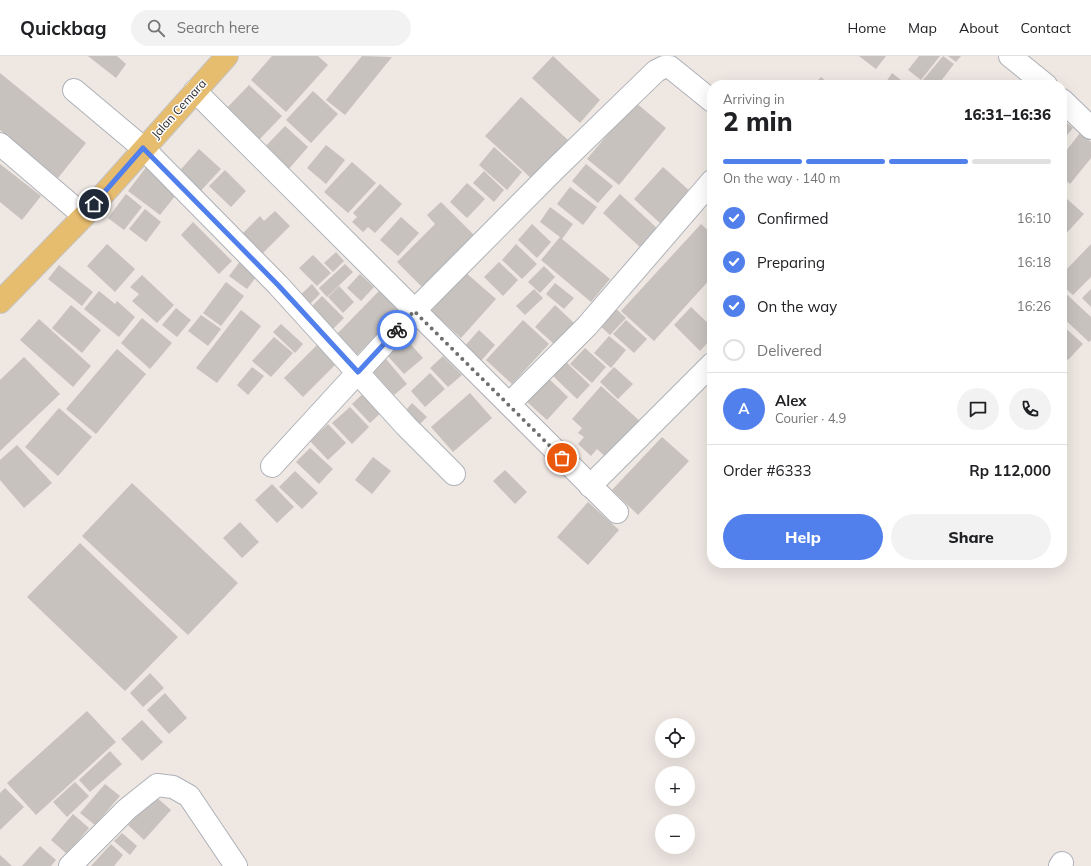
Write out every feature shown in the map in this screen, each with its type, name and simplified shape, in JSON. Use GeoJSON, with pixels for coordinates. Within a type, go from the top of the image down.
{"type":"FeatureCollection","features":[{"type":"Feature","properties":{"kind":"main road","name":"Jalan Cemara"},"geometry":{"type":"LineString","coordinates":[[0,302],[84,216],[143,148],[227,56]]}},
{"type":"Feature","properties":{"kind":"street"},"geometry":{"type":"LineString","coordinates":[[1010,56],[1040,80]]}},
{"type":"Feature","properties":{"kind":"street"},"geometry":{"type":"LineString","coordinates":[[272,466],[414,311],[554,170],[656,71],[664,67],[670,67],[707,97]]}},
{"type":"Feature","properties":{"kind":"street"},"geometry":{"type":"LineString","coordinates":[[74,90],[143,148],[278,285],[406,426],[454,474]]}},
{"type":"Feature","properties":{"kind":"street"},"geometry":{"type":"LineString","coordinates":[[195,91],[617,512]]}},
{"type":"Feature","properties":{"kind":"street"},"geometry":{"type":"LineString","coordinates":[[1067,105],[1091,128]]}},
{"type":"Feature","properties":{"kind":"street"},"geometry":{"type":"LineString","coordinates":[[0,144],[84,216]]}},
{"type":"Feature","properties":{"kind":"street"},"geometry":{"type":"LineString","coordinates":[[509,404],[587,326],[707,187]]}},
{"type":"Feature","properties":{"kind":"street"},"geometry":{"type":"LineString","coordinates":[[590,486],[707,369]]}},
{"type":"Feature","properties":{"kind":"street"},"geometry":{"type":"LineString","coordinates":[[70,866],[127,809],[157,785],[173,787],[188,796],[236,866]]}},
{"type":"Feature","properties":{"kind":"building"},"geometry":{"type":"Polygon","coordinates":[[[88,56],[117,56],[126,64],[116,78],[88,56]]]}},
{"type":"Feature","properties":{"kind":"building"},"geometry":{"type":"Polygon","coordinates":[[[272,56],[318,56],[328,65],[286,112],[251,80],[272,56]]]}},
{"type":"Feature","properties":{"kind":"building"},"geometry":{"type":"Polygon","coordinates":[[[362,56],[392,57],[345,115],[326,100],[362,56]]]}},
{"type":"Feature","properties":{"kind":"building"},"geometry":{"type":"Polygon","coordinates":[[[553,56],[600,100],[580,123],[532,78],[553,56]]]}},
{"type":"Feature","properties":{"kind":"building"},"geometry":{"type":"Polygon","coordinates":[[[859,56],[886,56],[876,69],[859,56]]]}},
{"type":"Feature","properties":{"kind":"building"},"geometry":{"type":"Polygon","coordinates":[[[919,56],[940,56],[921,80],[908,70],[919,56]]]}},
{"type":"Feature","properties":{"kind":"building"},"geometry":{"type":"Polygon","coordinates":[[[943,56],[954,64],[942,80],[923,80],[943,56]]]}},
{"type":"Feature","properties":{"kind":"building"},"geometry":{"type":"Polygon","coordinates":[[[948,56],[961,56],[956,62],[948,56]]]}},
{"type":"Feature","properties":{"kind":"building"},"geometry":{"type":"Polygon","coordinates":[[[0,73],[86,143],[58,178],[0,130],[0,73]]]}},
{"type":"Feature","properties":{"kind":"building"},"geometry":{"type":"Polygon","coordinates":[[[892,73],[901,80],[887,80],[892,73]]]}},
{"type":"Feature","properties":{"kind":"building"},"geometry":{"type":"Polygon","coordinates":[[[249,85],[282,116],[256,143],[223,112],[249,85]]]}},
{"type":"Feature","properties":{"kind":"building"},"geometry":{"type":"Polygon","coordinates":[[[313,91],[338,114],[311,143],[286,120],[313,91]]]}},
{"type":"Feature","properties":{"kind":"building"},"geometry":{"type":"Polygon","coordinates":[[[521,97],[568,140],[532,179],[485,136],[521,97]]]}},
{"type":"Feature","properties":{"kind":"building"},"geometry":{"type":"Polygon","coordinates":[[[635,102],[666,128],[619,185],[587,159],[635,102]]]}},
{"type":"Feature","properties":{"kind":"building"},"geometry":{"type":"Polygon","coordinates":[[[1067,123],[1073,128],[1067,135],[1067,123]]]}},
{"type":"Feature","properties":{"kind":"building"},"geometry":{"type":"Polygon","coordinates":[[[285,126],[308,147],[287,171],[263,149],[285,126]]]}},
{"type":"Feature","properties":{"kind":"building"},"geometry":{"type":"Polygon","coordinates":[[[1080,133],[1091,142],[1091,158],[1070,184],[1067,181],[1067,150],[1080,133]]]}},
{"type":"Feature","properties":{"kind":"building"},"geometry":{"type":"Polygon","coordinates":[[[326,145],[345,160],[326,184],[307,168],[326,145]]]}},
{"type":"Feature","properties":{"kind":"building"},"geometry":{"type":"Polygon","coordinates":[[[494,147],[522,172],[507,190],[479,165],[494,147]]]}},
{"type":"Feature","properties":{"kind":"building"},"geometry":{"type":"Polygon","coordinates":[[[199,149],[221,169],[196,196],[175,176],[199,149]]]}},
{"type":"Feature","properties":{"kind":"building"},"geometry":{"type":"Polygon","coordinates":[[[352,162],[376,183],[348,213],[324,192],[352,162]]]}},
{"type":"Feature","properties":{"kind":"building"},"geometry":{"type":"Polygon","coordinates":[[[0,164],[41,196],[22,220],[0,202],[0,164]]]}},
{"type":"Feature","properties":{"kind":"building"},"geometry":{"type":"Polygon","coordinates":[[[586,164],[613,186],[598,203],[572,181],[586,164]]]}},
{"type":"Feature","properties":{"kind":"building"},"geometry":{"type":"Polygon","coordinates":[[[147,166],[179,191],[160,215],[128,191],[147,166]]]}},
{"type":"Feature","properties":{"kind":"building"},"geometry":{"type":"Polygon","coordinates":[[[663,167],[691,192],[661,224],[634,199],[663,167]]]}},
{"type":"Feature","properties":{"kind":"building"},"geometry":{"type":"Polygon","coordinates":[[[225,170],[246,191],[231,207],[209,186],[225,170]]]}},
{"type":"Feature","properties":{"kind":"building"},"geometry":{"type":"Polygon","coordinates":[[[484,171],[504,190],[494,202],[473,183],[484,171]]]}},
{"type":"Feature","properties":{"kind":"building"},"geometry":{"type":"Polygon","coordinates":[[[467,183],[485,199],[467,218],[450,202],[467,183]]]}},
{"type":"Feature","properties":{"kind":"building"},"geometry":{"type":"Polygon","coordinates":[[[380,184],[402,204],[375,233],[368,227],[363,232],[352,222],[357,217],[353,213],[380,184]]]}},
{"type":"Feature","properties":{"kind":"building"},"geometry":{"type":"Polygon","coordinates":[[[570,187],[597,207],[583,225],[557,204],[570,187]]]}},
{"type":"Feature","properties":{"kind":"building"},"geometry":{"type":"Polygon","coordinates":[[[126,194],[142,207],[124,230],[108,218],[126,194]]]}},
{"type":"Feature","properties":{"kind":"building"},"geometry":{"type":"Polygon","coordinates":[[[620,194],[659,230],[642,249],[603,213],[620,194]]]}},
{"type":"Feature","properties":{"kind":"building"},"geometry":{"type":"Polygon","coordinates":[[[1067,199],[1084,214],[1067,233],[1067,199]]]}},
{"type":"Feature","properties":{"kind":"building"},"geometry":{"type":"Polygon","coordinates":[[[441,202],[476,237],[424,289],[397,262],[435,224],[427,215],[441,202]]]}},
{"type":"Feature","properties":{"kind":"building"},"geometry":{"type":"Polygon","coordinates":[[[550,207],[573,224],[562,239],[610,279],[591,302],[541,260],[560,237],[540,222],[550,207]]]}},
{"type":"Feature","properties":{"kind":"building"},"geometry":{"type":"Polygon","coordinates":[[[145,209],[161,222],[146,242],[129,229],[145,209]]]}},
{"type":"Feature","properties":{"kind":"building"},"geometry":{"type":"Polygon","coordinates":[[[275,211],[290,226],[261,255],[241,235],[260,216],[264,221],[275,211]]]}},
{"type":"Feature","properties":{"kind":"building"},"geometry":{"type":"Polygon","coordinates":[[[401,217],[419,233],[398,256],[380,240],[401,217]]]}},
{"type":"Feature","properties":{"kind":"building"},"geometry":{"type":"Polygon","coordinates":[[[193,222],[232,261],[219,274],[181,235],[193,222]]]}},
{"type":"Feature","properties":{"kind":"building"},"geometry":{"type":"Polygon","coordinates":[[[532,224],[551,242],[537,258],[518,240],[532,224]]]}},
{"type":"Feature","properties":{"kind":"building"},"geometry":{"type":"Polygon","coordinates":[[[701,224],[707,229],[707,283],[654,341],[621,311],[701,224]]]}},
{"type":"Feature","properties":{"kind":"building"},"geometry":{"type":"Polygon","coordinates":[[[107,244],[135,269],[115,292],[87,266],[107,244]]]}},
{"type":"Feature","properties":{"kind":"building"},"geometry":{"type":"Polygon","coordinates":[[[516,244],[537,264],[522,279],[502,260],[516,244]]]}},
{"type":"Feature","properties":{"kind":"building"},"geometry":{"type":"Polygon","coordinates":[[[1091,244],[1091,277],[1073,295],[1067,290],[1067,269],[1091,244]]]}},
{"type":"Feature","properties":{"kind":"building"},"geometry":{"type":"Polygon","coordinates":[[[336,252],[344,261],[333,272],[324,263],[336,252]]]}},
{"type":"Feature","properties":{"kind":"building"},"geometry":{"type":"Polygon","coordinates":[[[313,255],[331,273],[317,286],[299,268],[313,255]]]}},
{"type":"Feature","properties":{"kind":"building"},"geometry":{"type":"Polygon","coordinates":[[[242,259],[259,273],[247,289],[229,276],[242,259]]]}},
{"type":"Feature","properties":{"kind":"building"},"geometry":{"type":"Polygon","coordinates":[[[499,262],[518,280],[503,296],[484,277],[499,262]]]}},
{"type":"Feature","properties":{"kind":"building"},"geometry":{"type":"Polygon","coordinates":[[[345,264],[353,272],[327,297],[319,288],[345,264]]]}},
{"type":"Feature","properties":{"kind":"building"},"geometry":{"type":"Polygon","coordinates":[[[59,265],[93,292],[82,306],[48,279],[59,265]]]}},
{"type":"Feature","properties":{"kind":"building"},"geometry":{"type":"Polygon","coordinates":[[[544,266],[555,277],[540,293],[528,282],[544,266]]]}},
{"type":"Feature","properties":{"kind":"building"},"geometry":{"type":"Polygon","coordinates":[[[465,272],[496,299],[461,338],[431,311],[465,272]]]}},
{"type":"Feature","properties":{"kind":"building"},"geometry":{"type":"Polygon","coordinates":[[[360,274],[374,287],[361,301],[347,288],[360,274]]]}},
{"type":"Feature","properties":{"kind":"building"},"geometry":{"type":"Polygon","coordinates":[[[142,275],[174,305],[157,323],[132,301],[139,294],[130,287],[142,275]]]}},
{"type":"Feature","properties":{"kind":"building"},"geometry":{"type":"Polygon","coordinates":[[[226,282],[244,296],[221,326],[203,313],[226,282]]]}},
{"type":"Feature","properties":{"kind":"building"},"geometry":{"type":"Polygon","coordinates":[[[555,283],[574,298],[564,309],[546,294],[555,283]]]}},
{"type":"Feature","properties":{"kind":"building"},"geometry":{"type":"Polygon","coordinates":[[[312,284],[320,294],[305,309],[296,299],[312,284]]]}},
{"type":"Feature","properties":{"kind":"building"},"geometry":{"type":"Polygon","coordinates":[[[339,286],[354,302],[343,313],[328,297],[339,286]]]}},
{"type":"Feature","properties":{"kind":"building"},"geometry":{"type":"Polygon","coordinates":[[[534,289],[543,298],[525,315],[516,306],[534,289]]]}},
{"type":"Feature","properties":{"kind":"building"},"geometry":{"type":"Polygon","coordinates":[[[1091,289],[1091,307],[1082,298],[1091,289]]]}},
{"type":"Feature","properties":{"kind":"building"},"geometry":{"type":"Polygon","coordinates":[[[99,291],[115,304],[117,301],[135,317],[119,337],[84,309],[99,291]]]}},
{"type":"Feature","properties":{"kind":"building"},"geometry":{"type":"Polygon","coordinates":[[[379,291],[400,311],[357,355],[336,335],[379,291]]]}},
{"type":"Feature","properties":{"kind":"building"},"geometry":{"type":"Polygon","coordinates":[[[1067,295],[1091,317],[1091,340],[1089,342],[1067,322],[1067,295]]]}},
{"type":"Feature","properties":{"kind":"building"},"geometry":{"type":"Polygon","coordinates":[[[322,296],[344,318],[329,333],[307,311],[322,296]]]}},
{"type":"Feature","properties":{"kind":"building"},"geometry":{"type":"Polygon","coordinates":[[[71,305],[101,330],[82,353],[52,328],[71,305]]]}},
{"type":"Feature","properties":{"kind":"building"},"geometry":{"type":"Polygon","coordinates":[[[555,305],[574,323],[554,344],[535,327],[555,305]]]}},
{"type":"Feature","properties":{"kind":"building"},"geometry":{"type":"Polygon","coordinates":[[[613,306],[626,318],[610,335],[597,323],[613,306]]]}},
{"type":"Feature","properties":{"kind":"building"},"geometry":{"type":"Polygon","coordinates":[[[691,307],[707,322],[707,343],[700,351],[674,325],[691,307]]]}},
{"type":"Feature","properties":{"kind":"building"},"geometry":{"type":"Polygon","coordinates":[[[176,308],[191,320],[177,337],[162,325],[176,308]]]}},
{"type":"Feature","properties":{"kind":"building"},"geometry":{"type":"Polygon","coordinates":[[[241,310],[261,326],[217,383],[196,368],[241,310]]]}},
{"type":"Feature","properties":{"kind":"building"},"geometry":{"type":"Polygon","coordinates":[[[201,315],[221,329],[208,346],[188,331],[201,315]]]}},
{"type":"Feature","properties":{"kind":"building"},"geometry":{"type":"Polygon","coordinates":[[[142,318],[172,343],[150,369],[121,343],[142,318]]]}},
{"type":"Feature","properties":{"kind":"building"},"geometry":{"type":"Polygon","coordinates":[[[39,319],[91,366],[73,387],[20,340],[39,319]]]}},
{"type":"Feature","properties":{"kind":"building"},"geometry":{"type":"Polygon","coordinates":[[[523,320],[549,344],[512,384],[486,360],[523,320]]]}},
{"type":"Feature","properties":{"kind":"building"},"geometry":{"type":"Polygon","coordinates":[[[626,320],[647,339],[634,353],[613,334],[626,320]]]}},
{"type":"Feature","properties":{"kind":"building"},"geometry":{"type":"Polygon","coordinates":[[[281,324],[303,344],[295,353],[273,332],[281,324]]]}},
{"type":"Feature","properties":{"kind":"building"},"geometry":{"type":"Polygon","coordinates":[[[479,330],[495,345],[480,362],[464,347],[479,330]]]}},
{"type":"Feature","properties":{"kind":"building"},"geometry":{"type":"Polygon","coordinates":[[[1067,330],[1083,344],[1068,360],[1067,359],[1067,330]]]}},
{"type":"Feature","properties":{"kind":"building"},"geometry":{"type":"Polygon","coordinates":[[[609,336],[626,350],[611,368],[594,353],[609,336]]]}},
{"type":"Feature","properties":{"kind":"building"},"geometry":{"type":"Polygon","coordinates":[[[274,337],[293,353],[271,377],[252,361],[274,337]]]}},
{"type":"Feature","properties":{"kind":"building"},"geometry":{"type":"Polygon","coordinates":[[[405,338],[423,358],[404,374],[386,354],[405,338]]]}},
{"type":"Feature","properties":{"kind":"building"},"geometry":{"type":"Polygon","coordinates":[[[321,341],[340,360],[303,397],[284,378],[321,341]]]}},
{"type":"Feature","properties":{"kind":"building"},"geometry":{"type":"Polygon","coordinates":[[[585,348],[606,367],[592,383],[570,364],[585,348]]]}},
{"type":"Feature","properties":{"kind":"building"},"geometry":{"type":"Polygon","coordinates":[[[117,349],[146,374],[96,434],[66,409],[117,349]]]}},
{"type":"Feature","properties":{"kind":"building"},"geometry":{"type":"Polygon","coordinates":[[[443,356],[462,375],[448,387],[430,368],[443,356]]]}},
{"type":"Feature","properties":{"kind":"building"},"geometry":{"type":"Polygon","coordinates":[[[24,357],[60,394],[0,451],[0,380],[24,357]]]}},
{"type":"Feature","properties":{"kind":"building"},"geometry":{"type":"Polygon","coordinates":[[[386,359],[407,384],[394,395],[372,371],[386,359]]]}},
{"type":"Feature","properties":{"kind":"building"},"geometry":{"type":"Polygon","coordinates":[[[564,360],[590,385],[577,399],[551,374],[564,360]]]}},
{"type":"Feature","properties":{"kind":"building"},"geometry":{"type":"Polygon","coordinates":[[[252,367],[264,376],[248,395],[237,385],[252,367]]]}},
{"type":"Feature","properties":{"kind":"building"},"geometry":{"type":"Polygon","coordinates":[[[614,367],[633,384],[618,399],[600,382],[614,367]]]}},
{"type":"Feature","properties":{"kind":"building"},"geometry":{"type":"Polygon","coordinates":[[[430,373],[445,389],[425,407],[411,391],[430,373]]]}},
{"type":"Feature","properties":{"kind":"building"},"geometry":{"type":"Polygon","coordinates":[[[547,377],[568,397],[547,420],[526,401],[547,377]]]}},
{"type":"Feature","properties":{"kind":"building"},"geometry":{"type":"Polygon","coordinates":[[[601,386],[642,423],[609,460],[597,449],[591,456],[578,444],[584,437],[578,433],[582,428],[572,419],[601,386]]]}},
{"type":"Feature","properties":{"kind":"building"},"geometry":{"type":"Polygon","coordinates":[[[368,389],[386,408],[370,423],[352,404],[368,389]]]}},
{"type":"Feature","properties":{"kind":"building"},"geometry":{"type":"Polygon","coordinates":[[[470,393],[492,418],[453,452],[431,427],[470,393]]]}},
{"type":"Feature","properties":{"kind":"building"},"geometry":{"type":"Polygon","coordinates":[[[412,403],[427,417],[416,428],[402,415],[412,403]]]}},
{"type":"Feature","properties":{"kind":"building"},"geometry":{"type":"Polygon","coordinates":[[[350,407],[369,427],[352,444],[332,423],[350,407]]]}},
{"type":"Feature","properties":{"kind":"building"},"geometry":{"type":"Polygon","coordinates":[[[59,408],[92,437],[58,476],[25,447],[59,408]]]}},
{"type":"Feature","properties":{"kind":"building"},"geometry":{"type":"Polygon","coordinates":[[[328,424],[346,443],[328,460],[310,441],[328,424]]]}},
{"type":"Feature","properties":{"kind":"building"},"geometry":{"type":"Polygon","coordinates":[[[662,437],[689,461],[638,515],[612,490],[662,437]]]}},
{"type":"Feature","properties":{"kind":"building"},"geometry":{"type":"Polygon","coordinates":[[[17,445],[52,483],[24,508],[0,480],[0,460],[17,445]]]}},
{"type":"Feature","properties":{"kind":"building"},"geometry":{"type":"Polygon","coordinates":[[[310,448],[333,469],[319,484],[296,462],[310,448]]]}},
{"type":"Feature","properties":{"kind":"building"},"geometry":{"type":"Polygon","coordinates":[[[373,457],[391,471],[372,494],[355,480],[373,457]]]}},
{"type":"Feature","properties":{"kind":"building"},"geometry":{"type":"Polygon","coordinates":[[[505,470],[527,492],[515,504],[493,481],[505,470]]]}},
{"type":"Feature","properties":{"kind":"building"},"geometry":{"type":"Polygon","coordinates":[[[295,471],[318,493],[302,509],[279,487],[295,471]]]}},
{"type":"Feature","properties":{"kind":"building"},"geometry":{"type":"Polygon","coordinates":[[[132,483],[238,583],[188,635],[82,536],[132,483]]]}},
{"type":"Feature","properties":{"kind":"building"},"geometry":{"type":"Polygon","coordinates":[[[272,484],[294,507],[277,523],[255,500],[272,484]]]}},
{"type":"Feature","properties":{"kind":"building"},"geometry":{"type":"Polygon","coordinates":[[[588,502],[619,530],[588,565],[557,537],[588,502]]]}},
{"type":"Feature","properties":{"kind":"building"},"geometry":{"type":"Polygon","coordinates":[[[240,522],[259,542],[242,558],[223,538],[240,522]]]}},
{"type":"Feature","properties":{"kind":"building"},"geometry":{"type":"Polygon","coordinates":[[[80,543],[178,637],[125,691],[27,597],[80,543]]]}},
{"type":"Feature","properties":{"kind":"building"},"geometry":{"type":"Polygon","coordinates":[[[150,673],[164,688],[143,707],[130,693],[150,673]]]}},
{"type":"Feature","properties":{"kind":"building"},"geometry":{"type":"Polygon","coordinates":[[[165,693],[187,718],[169,734],[147,710],[165,693]]]}},
{"type":"Feature","properties":{"kind":"building"},"geometry":{"type":"Polygon","coordinates":[[[87,711],[116,742],[36,815],[7,783],[87,711]]]}},
{"type":"Feature","properties":{"kind":"building"},"geometry":{"type":"Polygon","coordinates":[[[142,720],[163,742],[142,761],[121,739],[142,720]]]}},
{"type":"Feature","properties":{"kind":"building"},"geometry":{"type":"Polygon","coordinates":[[[110,751],[122,764],[90,792],[79,780],[110,751]]]}},
{"type":"Feature","properties":{"kind":"building"},"geometry":{"type":"Polygon","coordinates":[[[75,782],[89,796],[67,817],[53,802],[75,782]]]}},
{"type":"Feature","properties":{"kind":"building"},"geometry":{"type":"Polygon","coordinates":[[[105,784],[120,796],[95,825],[80,813],[105,784]]]}},
{"type":"Feature","properties":{"kind":"building"},"geometry":{"type":"Polygon","coordinates":[[[5,788],[24,807],[0,830],[0,793],[5,788]]]}},
{"type":"Feature","properties":{"kind":"building"},"geometry":{"type":"Polygon","coordinates":[[[155,796],[171,810],[144,840],[128,825],[155,796]]]}},
{"type":"Feature","properties":{"kind":"building"},"geometry":{"type":"Polygon","coordinates":[[[73,814],[89,828],[67,854],[51,840],[73,814]]]}},
{"type":"Feature","properties":{"kind":"building"},"geometry":{"type":"Polygon","coordinates":[[[122,833],[137,846],[130,855],[114,841],[122,833]]]}},
{"type":"Feature","properties":{"kind":"building"},"geometry":{"type":"Polygon","coordinates":[[[111,844],[123,855],[114,866],[91,866],[111,844]]]}},
{"type":"Feature","properties":{"kind":"building"},"geometry":{"type":"Polygon","coordinates":[[[40,846],[56,860],[51,866],[22,866],[40,846]]]}},
{"type":"Feature","properties":{"kind":"building"},"geometry":{"type":"Polygon","coordinates":[[[0,855],[12,866],[0,866],[0,855]]]}},
{"type":"Feature","properties":{"kind":"way so far"},"geometry":{"type":"LineString","coordinates":[[397,330],[414,311],[562,458]]}},
{"type":"Feature","properties":{"kind":"route"},"geometry":{"type":"LineString","coordinates":[[94,204],[143,148],[278,285],[358,372],[397,330]]}}]}
